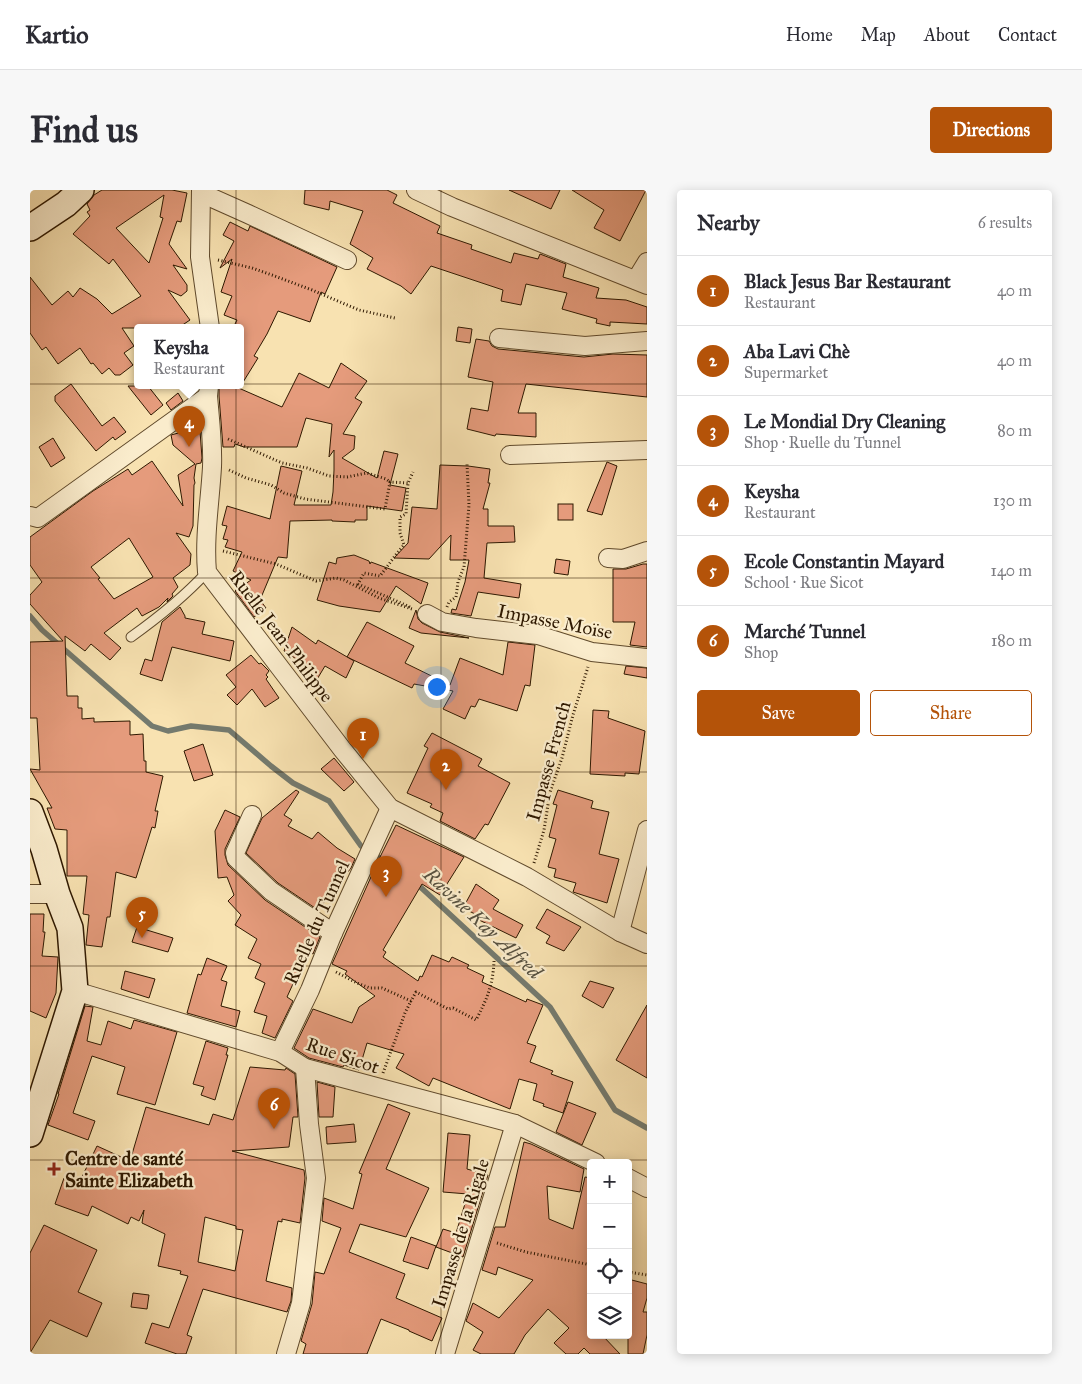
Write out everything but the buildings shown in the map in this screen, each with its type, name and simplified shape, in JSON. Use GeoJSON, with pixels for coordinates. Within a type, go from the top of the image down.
{"type":"FeatureCollection","features":[{"type":"Feature","properties":{"kind":"street"},"geometry":{"type":"LineString","coordinates":[[30,228],[66,204],[81,190]]}},
{"type":"Feature","properties":{"kind":"street"},"geometry":{"type":"LineString","coordinates":[[416,190],[452,207],[641,282],[647,262]]}},
{"type":"Feature","properties":{"kind":"street"},"geometry":{"type":"LineString","coordinates":[[209,324],[200,257],[201,192],[347,260]]}},
{"type":"Feature","properties":{"kind":"street"},"geometry":{"type":"LineString","coordinates":[[499,338],[585,346],[647,341]]}},
{"type":"Feature","properties":{"kind":"street"},"geometry":{"type":"LineString","coordinates":[[30,516],[38,518],[208,391]]}},
{"type":"Feature","properties":{"kind":"street","name":"Ruelle Jean-Philippe"},"geometry":{"type":"LineString","coordinates":[[208,391],[212,464],[205,549],[207,572],[342,749],[390,808],[527,877],[620,932],[647,944]]}},
{"type":"Feature","properties":{"kind":"street"},"geometry":{"type":"LineString","coordinates":[[510,454],[647,450]]}},
{"type":"Feature","properties":{"kind":"street"},"geometry":{"type":"LineString","coordinates":[[608,558],[623,559],[647,551]]}},
{"type":"Feature","properties":{"kind":"street","name":"Impasse Moïse"},"geometry":{"type":"LineString","coordinates":[[435,618],[476,628],[538,636],[592,652],[647,658]]}},
{"type":"Feature","properties":{"kind":"street","name":"Ruelle du Tunnel"},"geometry":{"type":"LineString","coordinates":[[280,1052],[390,808]]}},
{"type":"Feature","properties":{"kind":"street"},"geometry":{"type":"LineString","coordinates":[[30,812],[70,928],[75,991],[36,1095],[30,1134]]}},
{"type":"Feature","properties":{"kind":"street"},"geometry":{"type":"LineString","coordinates":[[252,815],[235,853],[236,858],[271,891],[333,933]]}},
{"type":"Feature","properties":{"kind":"street"},"geometry":{"type":"LineString","coordinates":[[620,932],[647,830]]}},
{"type":"Feature","properties":{"kind":"street"},"geometry":{"type":"LineString","coordinates":[[30,894],[57,894]]}},
{"type":"Feature","properties":{"kind":"street","name":"Rue Sicot"},"geometry":{"type":"LineString","coordinates":[[75,991],[280,1052],[305,1068],[514,1124],[588,1159]]}},
{"type":"Feature","properties":{"kind":"street"},"geometry":{"type":"LineString","coordinates":[[286,1354],[301,1303],[316,1178],[309,1124],[305,1068]]}},
{"type":"Feature","properties":{"kind":"street","name":"Impasse de la Rigale"},"geometry":{"type":"LineString","coordinates":[[445,1354],[470,1276],[479,1238],[514,1124]]}},
{"type":"Feature","properties":{"kind":"street"},"geometry":{"type":"LineString","coordinates":[[632,1180],[647,1188]]}},
{"type":"Feature","properties":{"kind":"lane"},"geometry":{"type":"LineString","coordinates":[[130,637],[166,612],[207,572]]}},
{"type":"Feature","properties":{"kind":"path"},"geometry":{"type":"LineString","coordinates":[[200,257],[252,268],[359,310],[395,318]]}},
{"type":"Feature","properties":{"kind":"path"},"geometry":{"type":"LineString","coordinates":[[211,432],[282,462],[330,476],[347,477],[367,473],[390,482],[408,483]]}},
{"type":"Feature","properties":{"kind":"path"},"geometry":{"type":"LineString","coordinates":[[212,464],[246,478],[270,484],[284,493],[305,499],[385,509],[390,482]]}},
{"type":"Feature","properties":{"kind":"path"},"geometry":{"type":"LineString","coordinates":[[435,618],[456,596],[458,582],[464,567],[469,505],[467,464]]}},
{"type":"Feature","properties":{"kind":"path"},"geometry":{"type":"LineString","coordinates":[[413,472],[408,483],[406,514],[400,517],[400,533],[404,545],[380,576],[364,573],[358,584],[435,618]]}},
{"type":"Feature","properties":{"kind":"path"},"geometry":{"type":"LineString","coordinates":[[205,549],[226,551],[276,564],[316,581],[336,578],[344,580],[379,598],[435,618]]}},
{"type":"Feature","properties":{"kind":"path","name":"Impasse French"},"geometry":{"type":"LineString","coordinates":[[527,877],[537,854],[544,830],[550,792],[562,758],[592,652]]}},
{"type":"Feature","properties":{"kind":"path"},"geometry":{"type":"LineString","coordinates":[[378,1089],[405,1013],[416,992],[448,1010],[453,1008],[476,1020],[494,979],[494,961]]}},
{"type":"Feature","properties":{"kind":"path"},"geometry":{"type":"LineString","coordinates":[[322,962],[357,983],[370,988],[382,988],[411,1002]]}},
{"type":"Feature","properties":{"kind":"path"},"geometry":{"type":"LineString","coordinates":[[479,1238],[526,1252],[587,1264]]}},
{"type":"Feature","properties":{"kind":"path"},"geometry":{"type":"LineString","coordinates":[[632,1273],[647,1275]]}},
{"type":"Feature","properties":{"kind":"waterway","name":"Ravine Kay Alfred"},"geometry":{"type":"LineString","coordinates":[[30,616],[42,630],[152,726],[168,731],[191,726],[229,730],[293,783],[329,801],[361,846],[384,861]]}},
{"type":"Feature","properties":{"kind":"waterway","name":"Ravine Kay Alfred"},"geometry":{"type":"LineString","coordinates":[[415,882],[550,1007],[615,1110],[647,1128]]}},
{"type":"Feature","properties":{"kind":"place","name":"Keysha"},"geometry":{"type":"Point","coordinates":[189,447]}},
{"type":"Feature","properties":{"kind":"place","name":"Black Jesus Bar Restaurant"},"geometry":{"type":"Point","coordinates":[363,759]}},
{"type":"Feature","properties":{"kind":"place","name":"Aba Lavi Chè"},"geometry":{"type":"Point","coordinates":[446,790]}},
{"type":"Feature","properties":{"kind":"place","name":"Le Mondial Dry Cleaning"},"geometry":{"type":"Point","coordinates":[386,897]}},
{"type":"Feature","properties":{"kind":"place","name":"Ecole Constantin Mayard"},"geometry":{"type":"Point","coordinates":[142,938]}},
{"type":"Feature","properties":{"kind":"place","name":"Marché Tunnel"},"geometry":{"type":"Point","coordinates":[274,1129]}},
{"type":"Feature","properties":{"kind":"place","name":"Centre de santé Sainte Elizabeth"},"geometry":{"type":"Point","coordinates":[54,1169]}}]}
